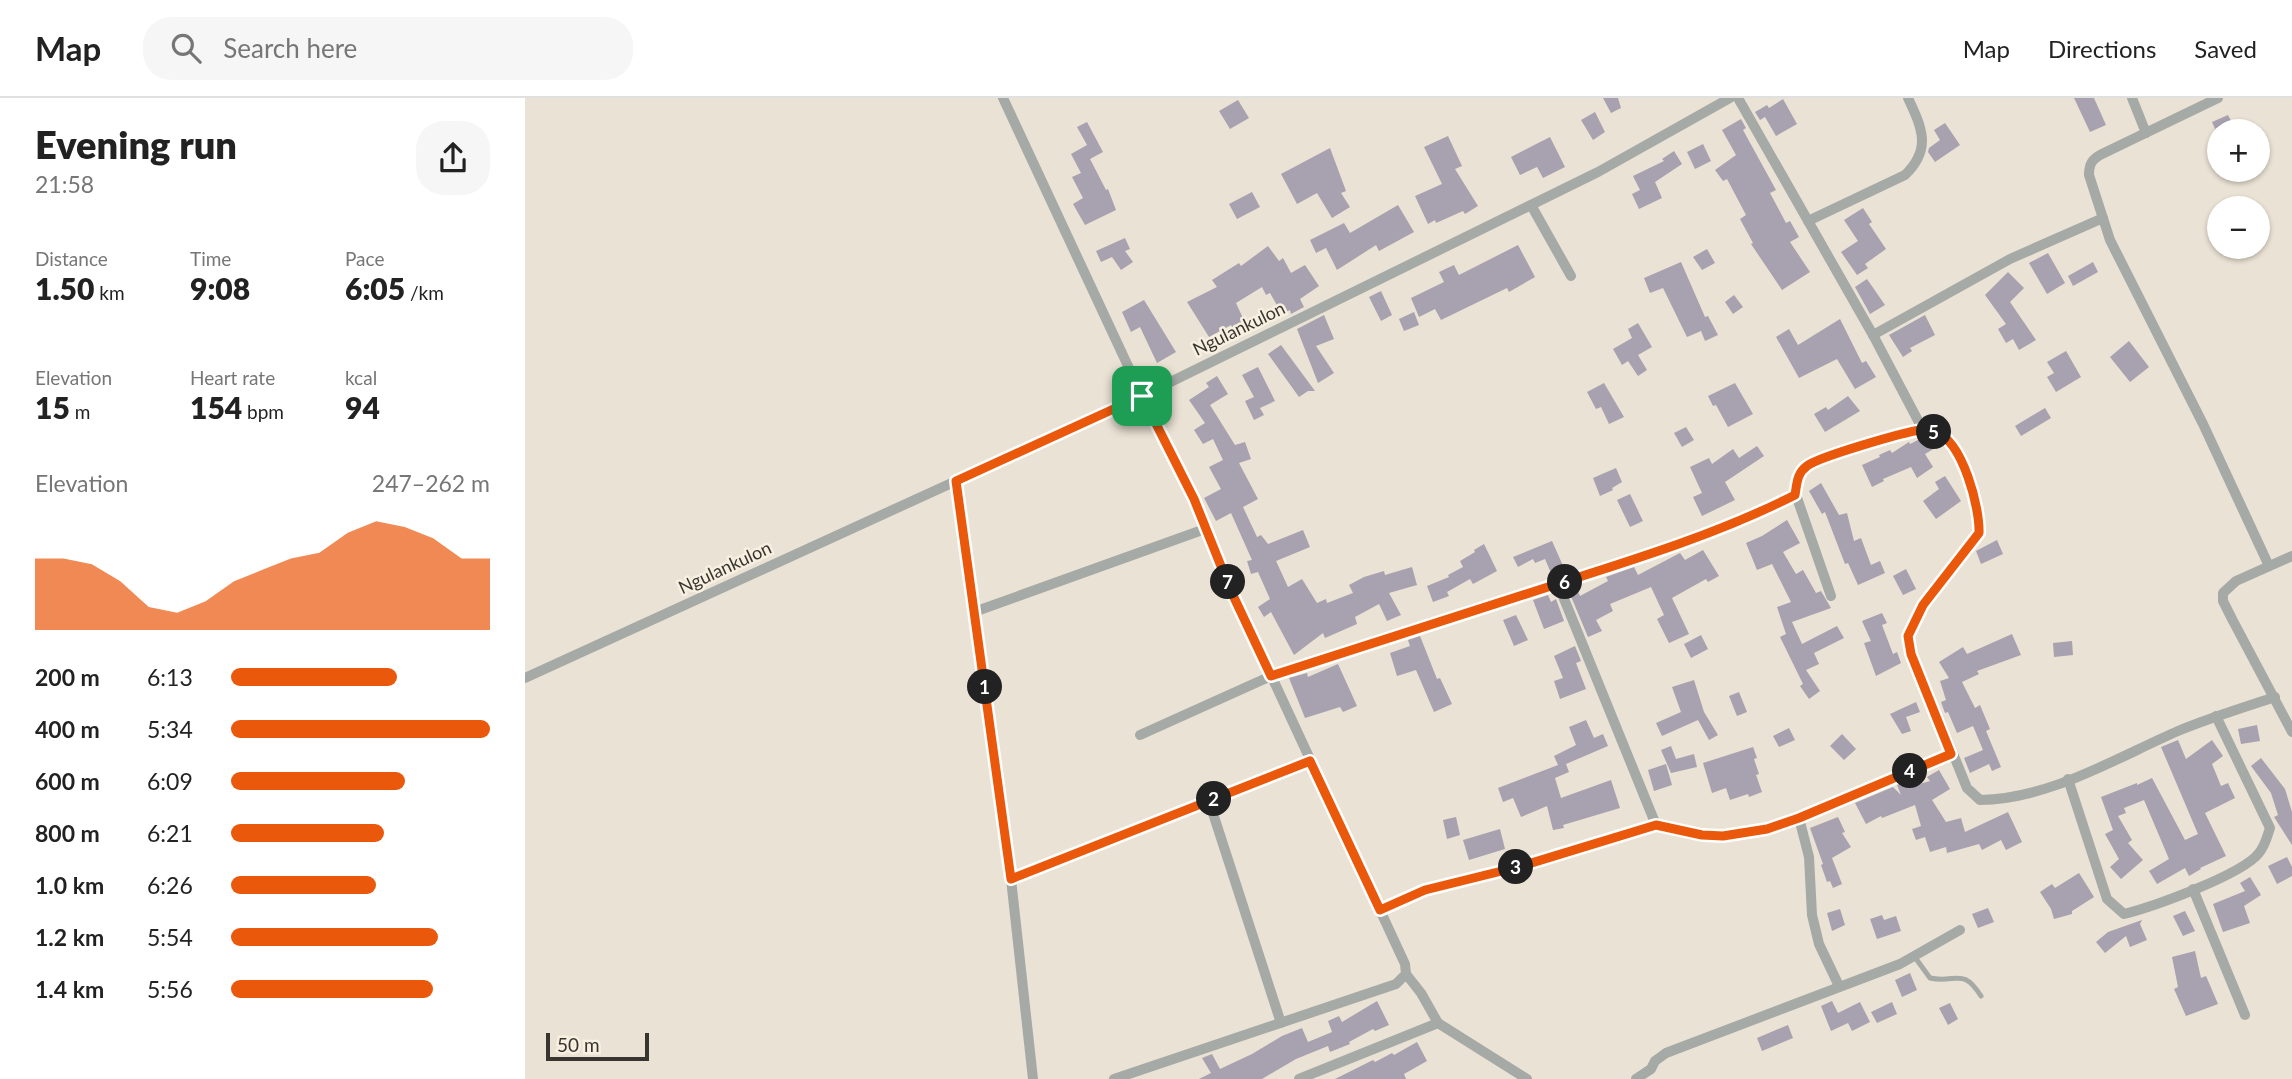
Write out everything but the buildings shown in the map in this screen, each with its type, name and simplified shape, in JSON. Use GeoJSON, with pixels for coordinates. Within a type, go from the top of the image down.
{"type":"FeatureCollection","features":[{"type":"Feature","properties":{"kind":"street"},"geometry":{"type":"LineString","coordinates":[[1003,98],[1142,396],[1194,499],[1271,676],[1405,964],[1406,974],[1421,993],[1438,1023],[1527,1079]]}},
{"type":"Feature","properties":{"kind":"street","name":"Ngulankulon"},"geometry":{"type":"LineString","coordinates":[[525,678],[1142,396],[1598,172],[1730,98]]}},
{"type":"Feature","properties":{"kind":"street"},"geometry":{"type":"LineString","coordinates":[[1738,98],[1873,335],[1923,430]]}},
{"type":"Feature","properties":{"kind":"street"},"geometry":{"type":"LineString","coordinates":[[1808,221],[1905,175],[1915,165],[1922,146],[1920,125],[1908,98]]}},
{"type":"Feature","properties":{"kind":"street"},"geometry":{"type":"LineString","coordinates":[[2132,98],[2146,133]]}},
{"type":"Feature","properties":{"kind":"street"},"geometry":{"type":"LineString","coordinates":[[2218,98],[2102,154],[2089,166],[2088,174],[2110,240],[2203,424],[2269,566]]}},
{"type":"Feature","properties":{"kind":"street"},"geometry":{"type":"LineString","coordinates":[[1531,205],[1571,276]]}},
{"type":"Feature","properties":{"kind":"street"},"geometry":{"type":"LineString","coordinates":[[1873,335],[2010,259],[2103,218]]}},
{"type":"Feature","properties":{"kind":"street"},"geometry":{"type":"LineString","coordinates":[[1831,596],[1795,495],[1797,477],[1807,465],[1838,454],[1923,430],[1939,433],[1961,460],[1979,523],[1979,533],[1923,605],[1908,636],[1911,654],[1951,754],[1967,789],[1980,800],[2023,795],[2068,779],[2216,716],[2275,697]]}},
{"type":"Feature","properties":{"kind":"street"},"geometry":{"type":"LineString","coordinates":[[956,481],[1011,879],[1033,1079]]}},
{"type":"Feature","properties":{"kind":"street"},"geometry":{"type":"LineString","coordinates":[[1140,735],[1271,676],[1558,584],[1723,527],[1795,495]]}},
{"type":"Feature","properties":{"kind":"street"},"geometry":{"type":"LineString","coordinates":[[974,612],[1205,529]]}},
{"type":"Feature","properties":{"kind":"street"},"geometry":{"type":"LineString","coordinates":[[2292,556],[2229,586],[2223,593],[2223,601],[2292,732]]}},
{"type":"Feature","properties":{"kind":"street"},"geometry":{"type":"LineString","coordinates":[[1558,584],[1656,825]]}},
{"type":"Feature","properties":{"kind":"street"},"geometry":{"type":"LineString","coordinates":[[2068,779],[2107,899],[2115,908],[2124,914],[2193,889],[2258,855],[2270,828],[2216,716]]}},
{"type":"Feature","properties":{"kind":"street"},"geometry":{"type":"LineString","coordinates":[[1380,910],[1425,890],[1518,867],[1656,825],[1702,835],[1723,836],[1767,829],[1951,754]]}},
{"type":"Feature","properties":{"kind":"street"},"geometry":{"type":"LineString","coordinates":[[1011,879],[1310,761]]}},
{"type":"Feature","properties":{"kind":"street"},"geometry":{"type":"LineString","coordinates":[[1209,801],[1281,1023]]}},
{"type":"Feature","properties":{"kind":"street"},"geometry":{"type":"LineString","coordinates":[[1799,818],[1808,857],[1812,915],[1819,944],[1839,986]]}},
{"type":"Feature","properties":{"kind":"street"},"geometry":{"type":"LineString","coordinates":[[2193,889],[2245,1015]]}},
{"type":"Feature","properties":{"kind":"street"},"geometry":{"type":"LineString","coordinates":[[1636,1079],[1651,1069],[1654,1061],[1666,1053],[1900,964],[1959,930]]}},
{"type":"Feature","properties":{"kind":"street"},"geometry":{"type":"LineString","coordinates":[[1114,1079],[1396,984],[1406,974]]}},
{"type":"Feature","properties":{"kind":"street"},"geometry":{"type":"LineString","coordinates":[[1299,1079],[1438,1023]]}},
{"type":"Feature","properties":{"kind":"lane"},"geometry":{"type":"LineString","coordinates":[[1914,956],[1930,978],[1941,981],[1950,977],[1964,978],[1972,982],[1981,996]]}},
{"type":"Feature","properties":{"kind":"route"},"geometry":{"type":"LineString","coordinates":[[1142,396],[1194,499],[1231,591],[1271,676],[1611,567],[1723,527],[1795,495],[1797,477],[1807,465],[1923,430],[1939,433],[1961,460],[1976,508],[1979,533],[1923,605],[1908,636],[1911,654],[1951,754],[1767,829],[1723,836],[1702,835],[1656,825],[1518,867],[1425,890],[1380,910],[1310,761],[1011,879],[956,481],[1142,396]]}}]}
